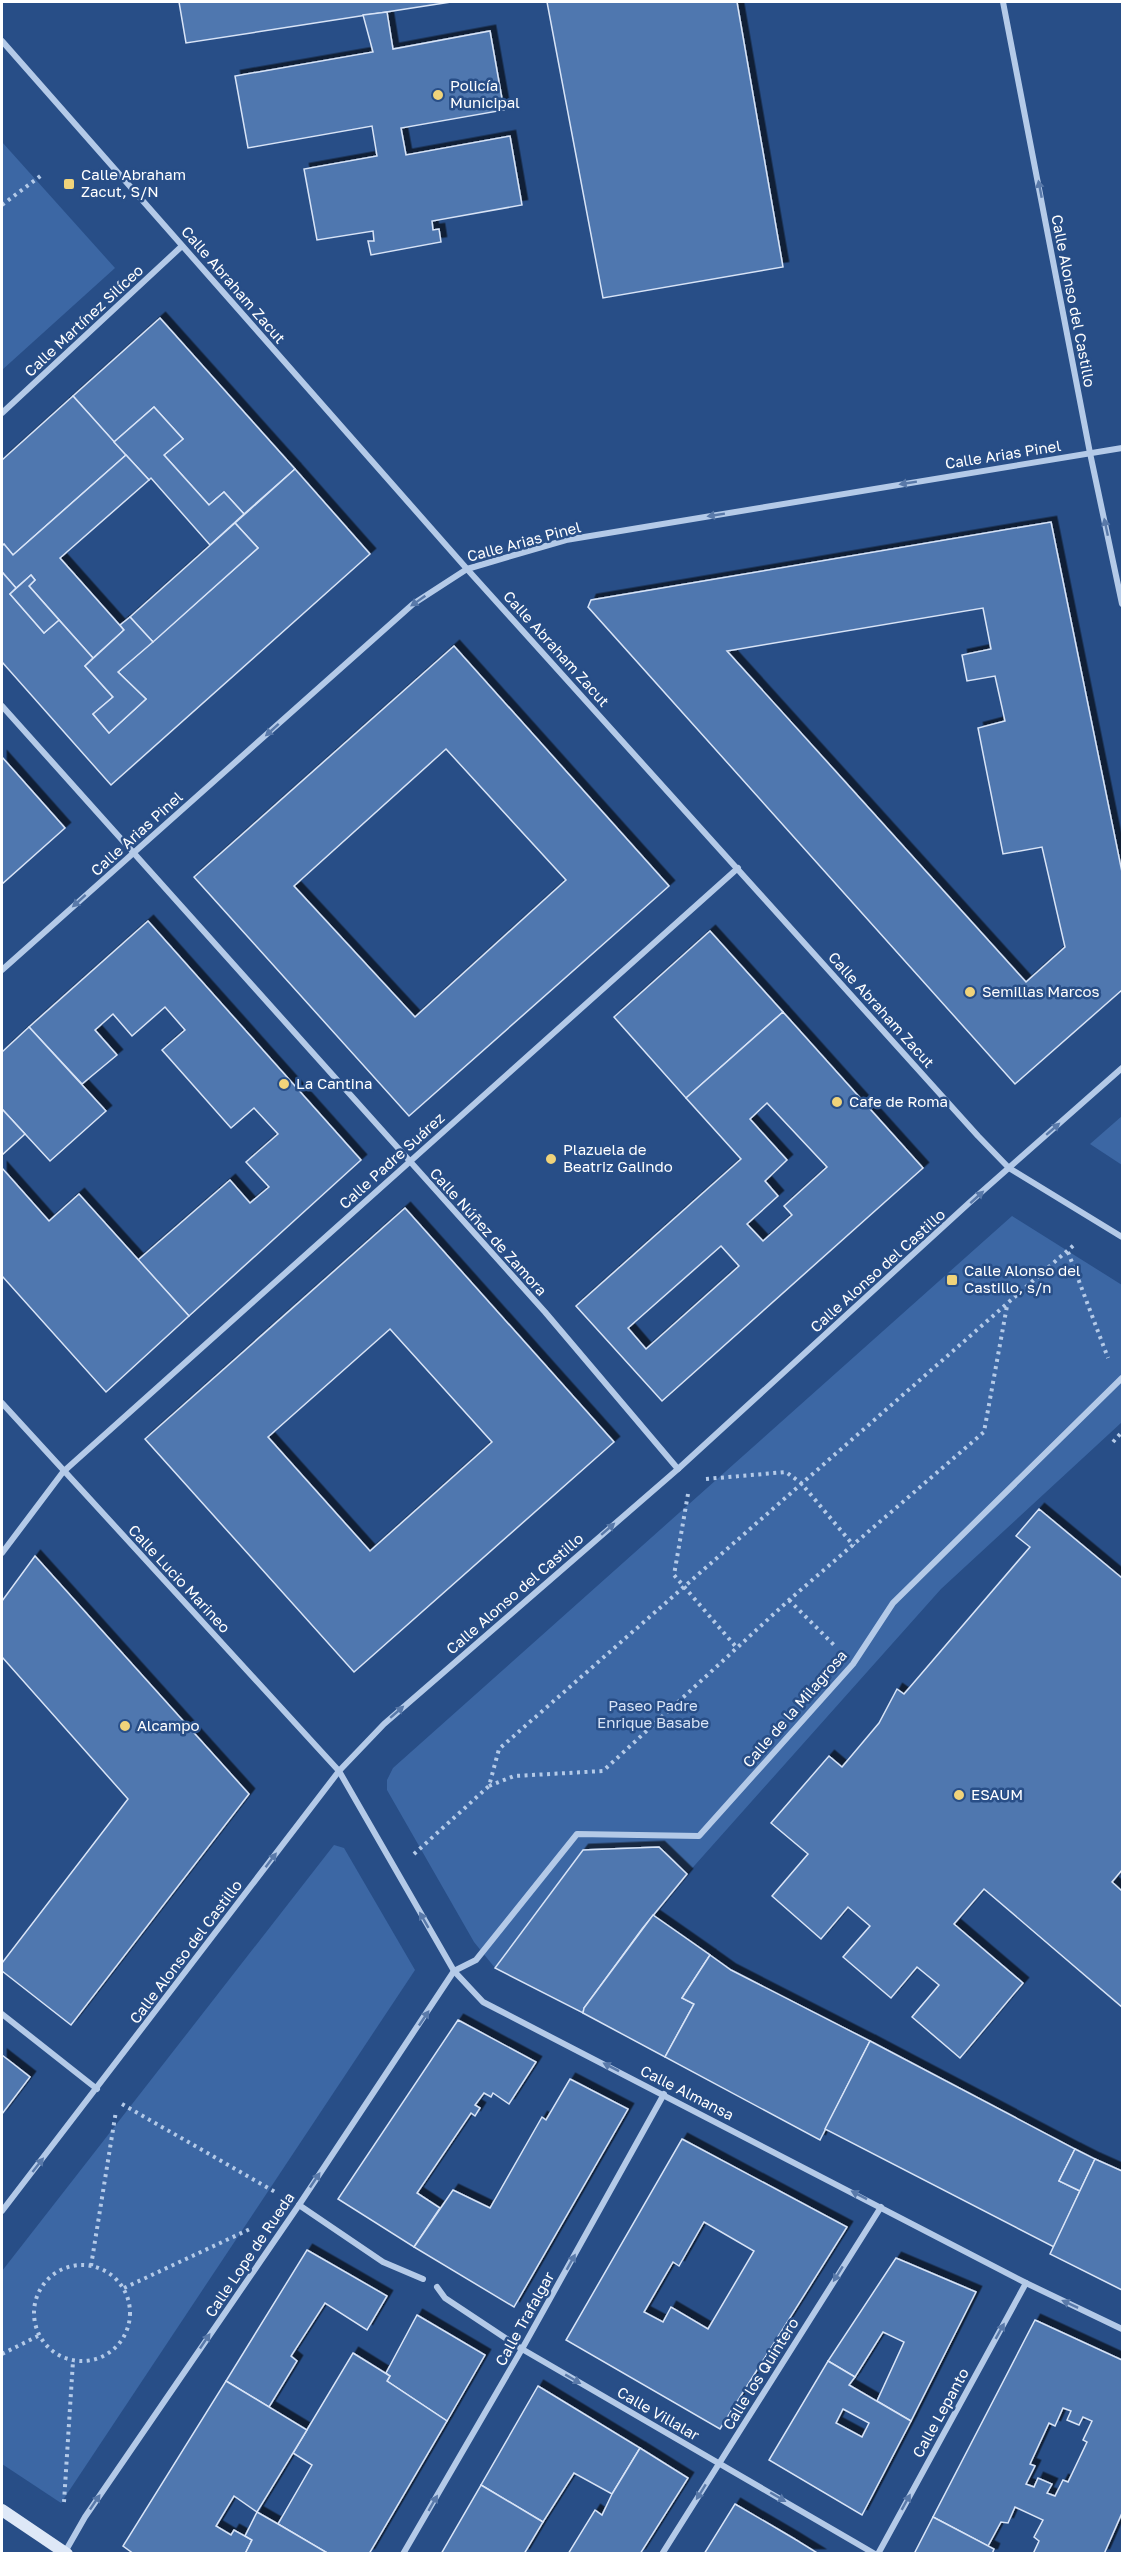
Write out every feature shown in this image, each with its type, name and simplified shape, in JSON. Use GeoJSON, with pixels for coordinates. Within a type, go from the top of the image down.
{"type":"FeatureCollection","features":[{"type":"Feature","properties":{"kind":"main road"},"geometry":{"type":"LineString","coordinates":[[2,2510],[66,2553]]}},
{"type":"Feature","properties":{"kind":"street","name":"Calle Alonso del Castillo"},"geometry":{"type":"LineString","coordinates":[[1003,2],[1090,453],[1122,604]]}},
{"type":"Feature","properties":{"kind":"street","name":"Calle Abraham Zacut"},"geometry":{"type":"LineString","coordinates":[[2,41],[467,569],[1009,1168],[1122,1237]]}},
{"type":"Feature","properties":{"kind":"street","name":"Calle Martínez Silíceo"},"geometry":{"type":"LineString","coordinates":[[2,413],[182,246]]}},
{"type":"Feature","properties":{"kind":"street","name":"Calle Arias Pinel"},"geometry":{"type":"LineString","coordinates":[[2,970],[413,604],[467,569],[566,540],[1122,448]]}},
{"type":"Feature","properties":{"kind":"street","name":"Calle Núñez de Zamora"},"geometry":{"type":"LineString","coordinates":[[2,706],[132,854],[545,1312],[678,1469]]}},
{"type":"Feature","properties":{"kind":"street","name":"Calle Padre Suárez"},"geometry":{"type":"LineString","coordinates":[[2,1552],[63,1472],[738,868]]}},
{"type":"Feature","properties":{"kind":"street","name":"Calle Alonso del Castillo"},"geometry":{"type":"LineString","coordinates":[[2,2211],[339,1771],[384,1724],[678,1469],[1122,1068]]}},
{"type":"Feature","properties":{"kind":"street","name":"Calle de la Milagrosa"},"geometry":{"type":"LineString","coordinates":[[453,1971],[476,1960],[577,1834],[699,1836],[853,1664],[893,1603],[1120,1380]]}},
{"type":"Feature","properties":{"kind":"street","name":"Calle Lucio Marineo"},"geometry":{"type":"LineString","coordinates":[[2,1403],[339,1771]]}},
{"type":"Feature","properties":{"kind":"street","name":"Calle Almansa"},"geometry":{"type":"LineString","coordinates":[[339,1771],[453,1971],[483,2002],[1026,2283],[1122,2329]]}},
{"type":"Feature","properties":{"kind":"street","name":"Calle Lope de Rueda"},"geometry":{"type":"LineString","coordinates":[[66,2553],[85,2517],[299,2205],[453,1971]]}},
{"type":"Feature","properties":{"kind":"street"},"geometry":{"type":"LineString","coordinates":[[2,2014],[97,2089]]}},
{"type":"Feature","properties":{"kind":"street","name":"Calle Trafalgar"},"geometry":{"type":"LineString","coordinates":[[404,2553],[522,2349],[664,2094]]}},
{"type":"Feature","properties":{"kind":"street"},"geometry":{"type":"LineString","coordinates":[[299,2205],[383,2262],[423,2278]]}},
{"type":"Feature","properties":{"kind":"street","name":"Calle los Quintero"},"geometry":{"type":"LineString","coordinates":[[662,2553],[881,2207]]}},
{"type":"Feature","properties":{"kind":"street","name":"Calle Lepanto"},"geometry":{"type":"LineString","coordinates":[[877,2553],[1026,2283]]}},
{"type":"Feature","properties":{"kind":"street","name":"Calle Villalar"},"geometry":{"type":"LineString","coordinates":[[437,2287],[445,2298],[522,2349],[877,2553]]}},
{"type":"Feature","properties":{"kind":"path"},"geometry":{"type":"LineString","coordinates":[[2,205],[43,174]]}},
{"type":"Feature","properties":{"kind":"path"},"geometry":{"type":"LineString","coordinates":[[489,1786],[499,1749],[1075,1244]]}},
{"type":"Feature","properties":{"kind":"path"},"geometry":{"type":"LineString","coordinates":[[1068,1252],[1120,1380]]}},
{"type":"Feature","properties":{"kind":"path"},"geometry":{"type":"LineString","coordinates":[[413,1854],[489,1786],[514,1776],[603,1771],[789,1600],[984,1431],[1007,1306]]}},
{"type":"Feature","properties":{"kind":"path"},"geometry":{"type":"LineString","coordinates":[[1113,1442],[1122,1432]]}},
{"type":"Feature","properties":{"kind":"path"},"geometry":{"type":"LineString","coordinates":[[705,1479],[786,1472],[801,1484],[854,1546]]}},
{"type":"Feature","properties":{"kind":"path"},"geometry":{"type":"LineString","coordinates":[[688,1494],[674,1575],[736,1648]]}},
{"type":"Feature","properties":{"kind":"path"},"geometry":{"type":"LineString","coordinates":[[789,1600],[825,1636]]}},
{"type":"Feature","properties":{"kind":"path"},"geometry":{"type":"LineString","coordinates":[[122,2104],[277,2193]]}},
{"type":"Feature","properties":{"kind":"path"},"geometry":{"type":"LineString","coordinates":[[90,2265],[116,2111]]}},
{"type":"Feature","properties":{"kind":"path"},"geometry":{"type":"LineString","coordinates":[[124,2288],[254,2227]]}},
{"type":"Feature","properties":{"kind":"path"},"geometry":{"type":"LineString","coordinates":[[90,2265],[110,2273],[124,2288],[130,2310],[127,2331],[115,2349],[95,2360],[73,2361],[53,2353],[39,2336],[33,2315],[37,2294],[50,2277],[69,2267],[90,2265]]}},
{"type":"Feature","properties":{"kind":"path"},"geometry":{"type":"LineString","coordinates":[[2,2354],[39,2336]]}},
{"type":"Feature","properties":{"kind":"path"},"geometry":{"type":"LineString","coordinates":[[63,2511],[73,2361]]}},
{"type":"Feature","properties":{"kind":"green space"},"geometry":{"type":"Polygon","coordinates":[[[2,142],[115,268],[2,370],[2,142]]]}},
{"type":"Feature","properties":{"kind":"green space"},"geometry":{"type":"Polygon","coordinates":[[[1122,1116],[1122,1165],[1090,1144],[1122,1116]]]}},
{"type":"Feature","properties":{"kind":"green space","name":"Paseo Padre Enrique Basabe"},"geometry":{"type":"Polygon","coordinates":[[[1012,1216],[1122,1285],[1122,1422],[941,1589],[687,1874],[659,1848],[584,1850],[495,1968],[474,1942],[387,1790],[387,1780],[393,1768],[1012,1216]]]}},
{"type":"Feature","properties":{"kind":"green space"},"geometry":{"type":"Polygon","coordinates":[[[334,1845],[344,1848],[415,1970],[61,2503],[2,2464],[2,2271],[334,1845]]]}},
{"type":"Feature","properties":{"kind":"building"},"geometry":{"type":"Polygon","coordinates":[[[179,2],[451,2],[186,43],[179,2]]]}},
{"type":"Feature","properties":{"kind":"building"},"geometry":{"type":"Polygon","coordinates":[[[547,2],[737,2],[783,267],[603,298],[547,2]]]}},
{"type":"Feature","properties":{"kind":"building"},"geometry":{"type":"Polygon","coordinates":[[[387,12],[393,49],[490,31],[504,110],[401,128],[406,155],[510,136],[522,205],[432,221],[433,230],[439,229],[441,242],[371,255],[368,241],[374,241],[373,231],[317,240],[304,169],[377,156],[372,126],[248,148],[235,76],[373,52],[363,15],[387,12]]]}},
{"type":"Feature","properties":{"kind":"building"},"geometry":{"type":"Polygon","coordinates":[[[160,318],[295,469],[244,514],[224,492],[209,505],[164,455],[183,439],[154,407],[114,442],[73,396],[160,318]]]}},
{"type":"Feature","properties":{"kind":"building"},"geometry":{"type":"Polygon","coordinates":[[[73,396],[126,455],[13,555],[4,544],[2,546],[2,460],[73,396]]]}},
{"type":"Feature","properties":{"kind":"building"},"geometry":{"type":"Polygon","coordinates":[[[154,407],[183,439],[164,455],[209,505],[224,492],[244,514],[210,545],[151,478],[149,480],[114,442],[154,407]]]}},
{"type":"Feature","properties":{"kind":"building"},"geometry":{"type":"Polygon","coordinates":[[[126,455],[149,480],[60,558],[124,630],[93,658],[29,586],[35,580],[31,575],[16,588],[2,572],[2,546],[4,544],[13,555],[126,455]]]}},
{"type":"Feature","properties":{"kind":"building"},"geometry":{"type":"Polygon","coordinates":[[[295,469],[370,554],[111,785],[2,662],[2,572],[16,588],[10,594],[44,633],[59,620],[93,658],[85,666],[113,697],[93,714],[109,733],[146,699],[118,672],[258,548],[235,523],[295,469]]]}},
{"type":"Feature","properties":{"kind":"building"},"geometry":{"type":"Polygon","coordinates":[[[1051,522],[1122,872],[1122,990],[1015,1084],[588,607],[591,600],[1051,522]],[[983,608],[727,651],[1026,982],[1065,947],[1042,847],[1003,854],[978,728],[1005,721],[995,676],[967,681],[962,655],[991,649],[983,608]]]}},
{"type":"Feature","properties":{"kind":"building"},"geometry":{"type":"Polygon","coordinates":[[[235,523],[258,548],[153,642],[130,617],[235,523]]]}},
{"type":"Feature","properties":{"kind":"building"},"geometry":{"type":"Polygon","coordinates":[[[31,575],[35,580],[29,586],[59,620],[44,633],[10,594],[31,575]]]}},
{"type":"Feature","properties":{"kind":"building"},"geometry":{"type":"Polygon","coordinates":[[[130,617],[153,642],[118,672],[146,699],[109,733],[93,714],[113,697],[85,666],[124,630],[120,625],[130,617]]]}},
{"type":"Feature","properties":{"kind":"building"},"geometry":{"type":"Polygon","coordinates":[[[454,646],[669,886],[409,1116],[194,877],[454,646]],[[446,749],[294,886],[415,1017],[566,880],[446,749]]]}},
{"type":"Feature","properties":{"kind":"building"},"geometry":{"type":"Polygon","coordinates":[[[2,757],[65,828],[2,884],[2,757]]]}},
{"type":"Feature","properties":{"kind":"building"},"geometry":{"type":"Polygon","coordinates":[[[148,921],[361,1160],[189,1316],[138,1260],[230,1180],[250,1203],[269,1187],[246,1162],[278,1134],[254,1108],[231,1128],[162,1050],[185,1030],[165,1007],[132,1036],[113,1014],[95,1030],[117,1055],[82,1084],[29,1027],[148,921]]]}},
{"type":"Feature","properties":{"kind":"building"},"geometry":{"type":"Polygon","coordinates":[[[710,931],[783,1012],[686,1098],[614,1017],[710,931]]]}},
{"type":"Feature","properties":{"kind":"building"},"geometry":{"type":"Polygon","coordinates":[[[783,1012],[923,1168],[662,1401],[576,1306],[741,1159],[686,1098],[783,1012]],[[767,1103],[750,1119],[787,1160],[765,1181],[778,1196],[747,1224],[763,1241],[792,1215],[784,1206],[827,1167],[767,1103]],[[721,1246],[628,1328],[646,1349],[739,1266],[721,1246]]]}},
{"type":"Feature","properties":{"kind":"building"},"geometry":{"type":"Polygon","coordinates":[[[29,1027],[106,1111],[50,1161],[2,1109],[2,1052],[29,1027]]]}},
{"type":"Feature","properties":{"kind":"building"},"geometry":{"type":"Polygon","coordinates":[[[2,1109],[25,1134],[2,1155],[2,1109]]]}},
{"type":"Feature","properties":{"kind":"building"},"geometry":{"type":"Polygon","coordinates":[[[2,1168],[49,1221],[79,1194],[189,1316],[106,1392],[2,1276],[2,1168]]]}},
{"type":"Feature","properties":{"kind":"building"},"geometry":{"type":"Polygon","coordinates":[[[405,1208],[614,1442],[354,1672],[145,1439],[405,1208]],[[390,1329],[268,1437],[370,1551],[492,1442],[390,1329]]]}},
{"type":"Feature","properties":{"kind":"building","name":"ESAUM"},"geometry":{"type":"Polygon","coordinates":[[[1039,1509],[1122,1578],[1122,1870],[1112,1882],[1122,1891],[1122,2007],[984,1889],[954,1924],[1023,1983],[960,2058],[912,2017],[939,1985],[917,1967],[891,1998],[843,1957],[870,1926],[848,1907],[821,1939],[772,1896],[808,1854],[771,1823],[829,1756],[842,1767],[879,1723],[897,1689],[904,1694],[1030,1547],[1016,1536],[1039,1509]]]}},
{"type":"Feature","properties":{"kind":"building","name":"Alcampo"},"geometry":{"type":"Polygon","coordinates":[[[35,1556],[249,1794],[71,2025],[2,1971],[2,1963],[128,1799],[2,1657],[2,1601],[35,1556]]]}},
{"type":"Feature","properties":{"kind":"building"},"geometry":{"type":"Polygon","coordinates":[[[659,1847],[687,1874],[642,1929],[584,2008],[583,2013],[495,1968],[583,1850],[659,1847]]]}},
{"type":"Feature","properties":{"kind":"building"},"geometry":{"type":"Polygon","coordinates":[[[653,1915],[710,1955],[682,1998],[694,2004],[665,2057],[583,2013],[584,2008],[653,1915]]]}},
{"type":"Feature","properties":{"kind":"building"},"geometry":{"type":"Polygon","coordinates":[[[710,1955],[731,1970],[870,2041],[820,2140],[665,2057],[694,2004],[682,1998],[710,1955]]]}},
{"type":"Feature","properties":{"kind":"building"},"geometry":{"type":"Polygon","coordinates":[[[458,2020],[536,2062],[509,2104],[493,2093],[491,2097],[484,2093],[475,2105],[480,2108],[475,2116],[471,2113],[417,2193],[440,2208],[414,2247],[338,2199],[458,2020]]]}},
{"type":"Feature","properties":{"kind":"building"},"geometry":{"type":"Polygon","coordinates":[[[870,2041],[1075,2149],[1059,2181],[1080,2191],[1054,2247],[825,2129],[870,2041]]]}},
{"type":"Feature","properties":{"kind":"building"},"geometry":{"type":"Polygon","coordinates":[[[2,2055],[30,2077],[2,2114],[2,2055]]]}},
{"type":"Feature","properties":{"kind":"building"},"geometry":{"type":"Polygon","coordinates":[[[570,2079],[628,2109],[514,2307],[414,2247],[453,2190],[490,2208],[542,2117],[546,2120],[570,2079]]]}},
{"type":"Feature","properties":{"kind":"building"},"geometry":{"type":"Polygon","coordinates":[[[682,2139],[847,2227],[720,2429],[566,2340],[682,2139]],[[704,2222],[679,2266],[673,2262],[644,2312],[663,2322],[671,2307],[708,2329],[754,2251],[704,2222]]]}},
{"type":"Feature","properties":{"kind":"building"},"geometry":{"type":"Polygon","coordinates":[[[1075,2149],[1095,2159],[1080,2191],[1059,2181],[1075,2149]]]}},
{"type":"Feature","properties":{"kind":"building"},"geometry":{"type":"Polygon","coordinates":[[[1095,2159],[1122,2171],[1122,2290],[1050,2254],[1095,2159]]]}},
{"type":"Feature","properties":{"kind":"building"},"geometry":{"type":"Polygon","coordinates":[[[307,2250],[387,2296],[367,2330],[325,2303],[291,2356],[297,2361],[269,2407],[226,2381],[307,2250]]]}},
{"type":"Feature","properties":{"kind":"building"},"geometry":{"type":"Polygon","coordinates":[[[896,2258],[976,2292],[911,2421],[877,2401],[904,2342],[883,2332],[855,2377],[828,2361],[896,2258]]]}},
{"type":"Feature","properties":{"kind":"building"},"geometry":{"type":"Polygon","coordinates":[[[417,2315],[485,2355],[447,2421],[387,2381],[390,2376],[386,2373],[417,2315]]]}},
{"type":"Feature","properties":{"kind":"building"},"geometry":{"type":"Polygon","coordinates":[[[1035,2320],[1122,2360],[1122,2513],[1104,2554],[1033,2554],[1039,2541],[1034,2537],[1043,2520],[1015,2507],[1008,2523],[1001,2522],[988,2546],[933,2517],[1035,2320]],[[1063,2408],[1055,2426],[1049,2423],[1030,2464],[1035,2466],[1026,2484],[1034,2487],[1038,2478],[1052,2484],[1047,2493],[1055,2496],[1063,2480],[1068,2482],[1087,2442],[1083,2440],[1092,2421],[1083,2417],[1079,2425],[1067,2420],[1071,2411],[1063,2408]]]}},
{"type":"Feature","properties":{"kind":"building"},"geometry":{"type":"Polygon","coordinates":[[[353,2353],[390,2376],[387,2381],[447,2421],[369,2554],[329,2554],[278,2524],[312,2465],[293,2453],[353,2353]]]}},
{"type":"Feature","properties":{"kind":"building"},"geometry":{"type":"Polygon","coordinates":[[[828,2361],[855,2377],[849,2385],[911,2421],[862,2515],[769,2460],[828,2361]],[[843,2409],[836,2423],[862,2437],[869,2423],[843,2409]]]}},
{"type":"Feature","properties":{"kind":"building"},"geometry":{"type":"Polygon","coordinates":[[[226,2381],[307,2430],[257,2512],[234,2496],[216,2526],[231,2535],[234,2530],[252,2540],[245,2554],[134,2554],[123,2546],[226,2381]]]}},
{"type":"Feature","properties":{"kind":"building"},"geometry":{"type":"Polygon","coordinates":[[[538,2386],[640,2448],[612,2494],[574,2473],[543,2522],[481,2485],[538,2386]]]}},
{"type":"Feature","properties":{"kind":"building"},"geometry":{"type":"Polygon","coordinates":[[[640,2448],[688,2478],[640,2554],[568,2554],[595,2510],[602,2515],[640,2448]]]}},
{"type":"Feature","properties":{"kind":"building"},"geometry":{"type":"Polygon","coordinates":[[[481,2485],[543,2522],[524,2554],[441,2554],[481,2485]]]}},
{"type":"Feature","properties":{"kind":"building"},"geometry":{"type":"Polygon","coordinates":[[[735,2504],[793,2538],[819,2554],[704,2554],[735,2504]]]}},
{"type":"Feature","properties":{"kind":"building"},"geometry":{"type":"Polygon","coordinates":[[[257,2512],[329,2554],[245,2554],[252,2540],[245,2536],[257,2512]]]}},
{"type":"Feature","properties":{"kind":"building"},"geometry":{"type":"Polygon","coordinates":[[[933,2517],[994,2549],[992,2554],[914,2554],[933,2517]]]}},
{"type":"Feature","properties":{"kind":"place","name":"Policía Municipal"},"geometry":{"type":"Point","coordinates":[438,95]}},
{"type":"Feature","properties":{"kind":"place","name":"Calle Abraham Zacut, S/N"},"geometry":{"type":"Point","coordinates":[69,184]}},
{"type":"Feature","properties":{"kind":"place","name":"Semillas Marcos"},"geometry":{"type":"Point","coordinates":[970,992]}},
{"type":"Feature","properties":{"kind":"place","name":"La Cantina"},"geometry":{"type":"Point","coordinates":[284,1084]}},
{"type":"Feature","properties":{"kind":"place","name":"Cafe de Roma"},"geometry":{"type":"Point","coordinates":[837,1102]}},
{"type":"Feature","properties":{"kind":"place","name":"Plazuela de Beatriz Galindo"},"geometry":{"type":"Point","coordinates":[551,1159]}},
{"type":"Feature","properties":{"kind":"place","name":"Calle Alonso del Castillo, s/n"},"geometry":{"type":"Point","coordinates":[952,1280]}},
{"type":"Feature","properties":{"kind":"place","name":"Alcampo"},"geometry":{"type":"Point","coordinates":[125,1726]}},
{"type":"Feature","properties":{"kind":"place","name":"ESAUM"},"geometry":{"type":"Point","coordinates":[959,1795]}}]}
